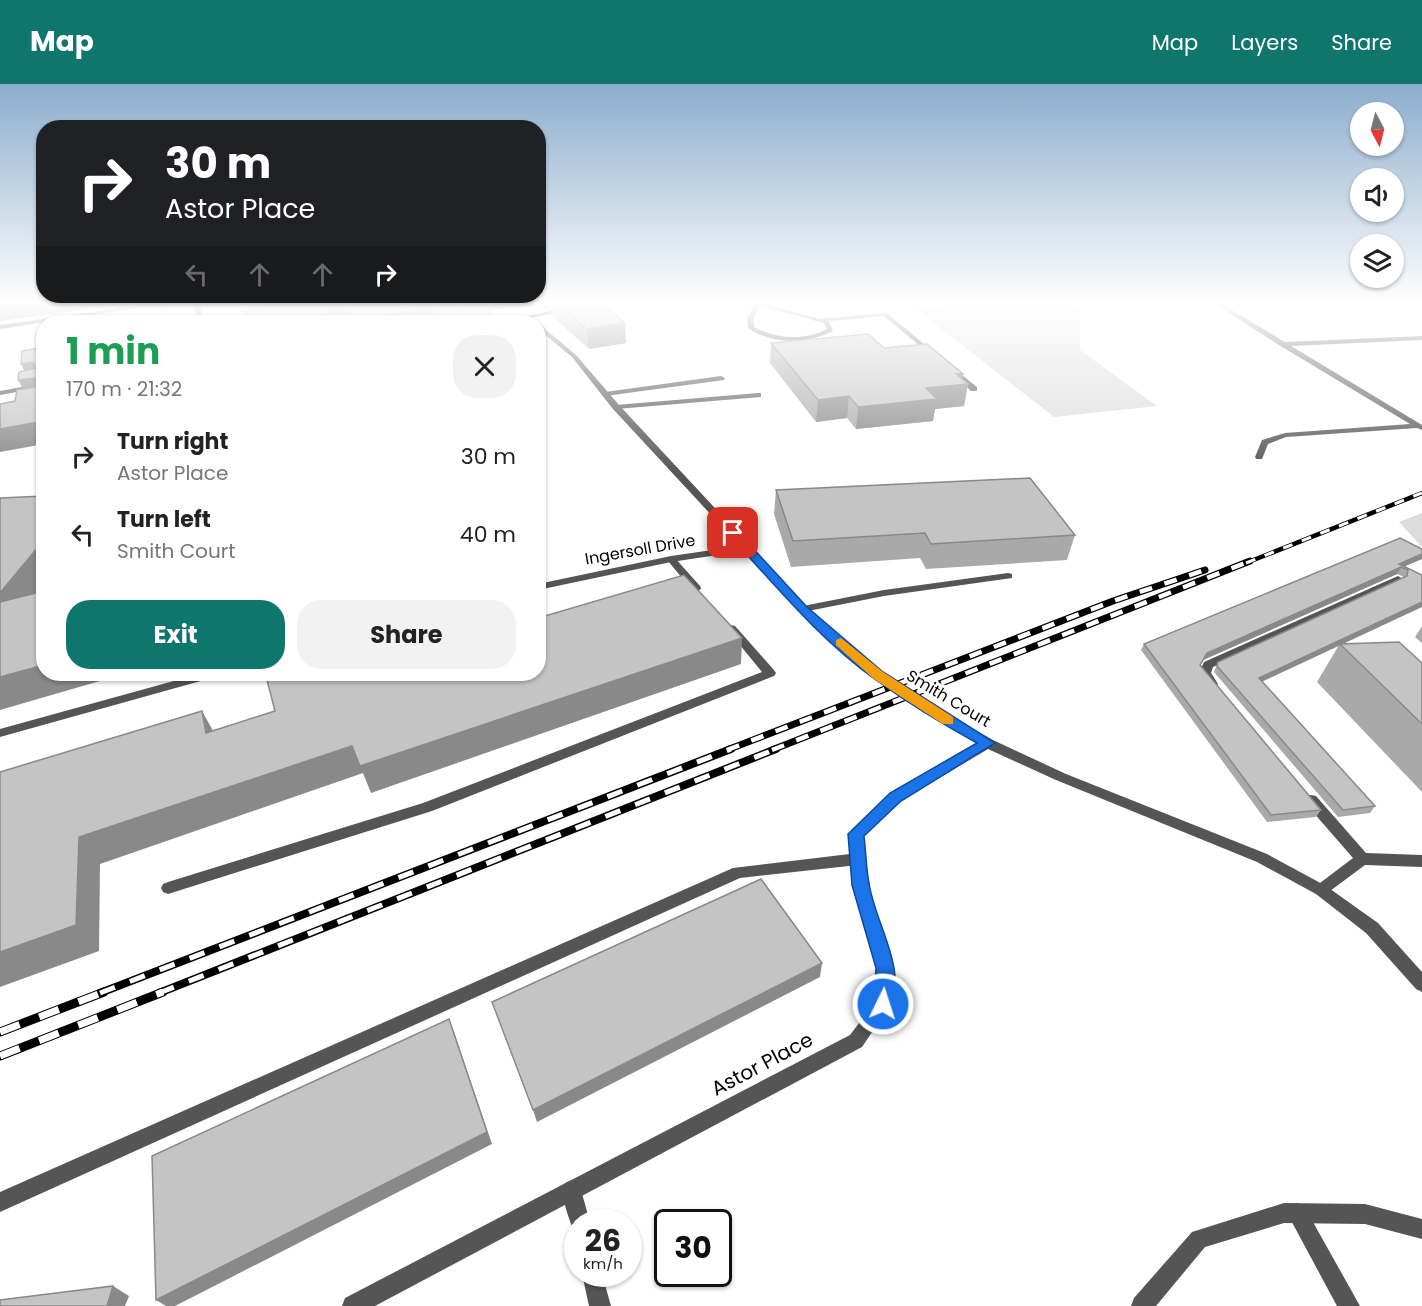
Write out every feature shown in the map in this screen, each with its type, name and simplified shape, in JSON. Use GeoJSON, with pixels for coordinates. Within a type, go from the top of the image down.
{"type":"FeatureCollection","features":[{"type":"Feature","properties":{"kind":"street","name":"Smith Court"},"geometry":{"type":"LineString","coordinates":[[578,361],[616,408],[803,609],[879,675],[938,715],[988,743],[1061,777],[1262,858],[1321,890],[1372,928],[1422,984]]}},
{"type":"Feature","properties":{"kind":"street"},"geometry":{"type":"LineString","coordinates":[[1309,361],[1419,427]]}},
{"type":"Feature","properties":{"kind":"street"},"geometry":{"type":"LineString","coordinates":[[945,364],[974,389]]}},
{"type":"Feature","properties":{"kind":"street"},"geometry":{"type":"LineString","coordinates":[[605,394],[721,378]]}},
{"type":"Feature","properties":{"kind":"street"},"geometry":{"type":"LineString","coordinates":[[0,393],[36,387]]}},
{"type":"Feature","properties":{"kind":"street"},"geometry":{"type":"LineString","coordinates":[[616,408],[758,395]]}},
{"type":"Feature","properties":{"kind":"street"},"geometry":{"type":"LineString","coordinates":[[1259,458],[1265,442],[1285,435],[1419,427]]}},
{"type":"Feature","properties":{"kind":"street","name":"Ingersoll Drive"},"geometry":{"type":"LineString","coordinates":[[546,585],[671,559],[748,548]]}},
{"type":"Feature","properties":{"kind":"street"},"geometry":{"type":"LineString","coordinates":[[671,559],[702,594]]}},
{"type":"Feature","properties":{"kind":"street"},"geometry":{"type":"LineString","coordinates":[[803,609],[884,593],[1008,576]]}},
{"type":"Feature","properties":{"kind":"street"},"geometry":{"type":"LineString","coordinates":[[1217,690],[1205,673],[1208,665],[1398,579]]}},
{"type":"Feature","properties":{"kind":"street"},"geometry":{"type":"LineString","coordinates":[[168,888],[427,807],[770,673],[724,621]]}},
{"type":"Feature","properties":{"kind":"street"},"geometry":{"type":"LineString","coordinates":[[0,733],[186,681]]}},
{"type":"Feature","properties":{"kind":"street","name":"Astor Place"},"geometry":{"type":"LineString","coordinates":[[353,1306],[856,1041],[883,1004],[885,968],[860,885],[856,834],[895,797],[988,743]]}},
{"type":"Feature","properties":{"kind":"street"},"geometry":{"type":"LineString","coordinates":[[1301,788],[1362,859]]}},
{"type":"Feature","properties":{"kind":"street"},"geometry":{"type":"LineString","coordinates":[[0,1202],[738,872],[858,859]]}},
{"type":"Feature","properties":{"kind":"street"},"geometry":{"type":"LineString","coordinates":[[1321,890],[1362,859],[1422,861]]}},
{"type":"Feature","properties":{"kind":"street"},"geometry":{"type":"LineString","coordinates":[[572,1190],[577,1209]]}},
{"type":"Feature","properties":{"kind":"street"},"geometry":{"type":"LineString","coordinates":[[1142,1306],[1199,1239],[1284,1213],[1365,1214],[1422,1229]]}},
{"type":"Feature","properties":{"kind":"street"},"geometry":{"type":"LineString","coordinates":[[1297,1213],[1349,1306]]}},
{"type":"Feature","properties":{"kind":"street"},"geometry":{"type":"LineString","coordinates":[[595,1287],[600,1306]]}},
{"type":"Feature","properties":{"kind":"shaded area"},"geometry":{"type":"Polygon","coordinates":[[[982,361],[1095,361],[1157,406],[1054,417],[982,361]]]}},
{"type":"Feature","properties":{"kind":"shaded area"},"geometry":{"type":"Polygon","coordinates":[[[1422,513],[1422,547],[1399,522],[1422,513]]]}},
{"type":"Feature","properties":{"kind":"building"},"geometry":{"type":"Polygon","coordinates":[[[21,361],[36,361],[36,368],[33,362],[21,364],[21,361]]]}},
{"type":"Feature","properties":{"kind":"building"},"geometry":{"type":"Polygon","coordinates":[[[786,361],[947,361],[963,374],[956,374],[968,384],[926,388],[937,399],[858,407],[849,396],[818,400],[786,361]]]}},
{"type":"Feature","properties":{"kind":"building"},"geometry":{"type":"Polygon","coordinates":[[[36,368],[36,422],[0,429],[0,404],[15,401],[17,390],[35,387],[35,378],[18,380],[19,372],[36,368]]]}},
{"type":"Feature","properties":{"kind":"building"},"geometry":{"type":"Polygon","coordinates":[[[1030,478],[1075,535],[931,544],[925,533],[793,541],[776,490],[1030,478]]]}},
{"type":"Feature","properties":{"kind":"building"},"geometry":{"type":"Polygon","coordinates":[[[36,496],[36,550],[0,593],[0,498],[36,496]]]}},
{"type":"Feature","properties":{"kind":"building"},"geometry":{"type":"Polygon","coordinates":[[[1400,538],[1422,549],[1422,554],[1399,564],[1422,575],[1422,602],[1259,678],[1375,806],[1343,810],[1217,666],[1218,662],[1407,576],[1408,570],[1401,567],[1207,653],[1200,665],[1321,810],[1271,815],[1144,644],[1400,538]]]}},
{"type":"Feature","properties":{"kind":"building"},"geometry":{"type":"Polygon","coordinates":[[[684,575],[742,638],[360,766],[352,746],[79,837],[76,925],[0,952],[0,772],[202,711],[206,733],[275,711],[267,681],[546,681],[546,616],[684,575]]]}},
{"type":"Feature","properties":{"kind":"building"},"geometry":{"type":"Polygon","coordinates":[[[36,593],[36,667],[0,677],[0,602],[36,593]]]}},
{"type":"Feature","properties":{"kind":"building"},"geometry":{"type":"Polygon","coordinates":[[[1399,642],[1422,663],[1422,724],[1340,644],[1399,642]]]}},
{"type":"Feature","properties":{"kind":"building"},"geometry":{"type":"Polygon","coordinates":[[[761,879],[822,963],[533,1110],[492,1002],[761,879]]]}},
{"type":"Feature","properties":{"kind":"building"},"geometry":{"type":"Polygon","coordinates":[[[449,1019],[487,1132],[156,1300],[152,1156],[449,1019]]]}},
{"type":"Feature","properties":{"kind":"building"},"geometry":{"type":"Polygon","coordinates":[[[113,1286],[107,1306],[0,1306],[0,1300],[113,1286]]]}},
{"type":"Feature","properties":{"kind":"railway"},"geometry":{"type":"LineString","coordinates":[[1246,563],[1422,493]]}},
{"type":"Feature","properties":{"kind":"railway"},"geometry":{"type":"LineString","coordinates":[[772,750],[1250,561]]}},
{"type":"Feature","properties":{"kind":"railway"},"geometry":{"type":"LineString","coordinates":[[727,750],[1113,601],[1205,570]]}},
{"type":"Feature","properties":{"kind":"railway"},"geometry":{"type":"LineString","coordinates":[[100,993],[731,749]]}},
{"type":"Feature","properties":{"kind":"railway"},"geometry":{"type":"LineString","coordinates":[[159,993],[776,749]]}},
{"type":"Feature","properties":{"kind":"railway"},"geometry":{"type":"LineString","coordinates":[[0,1032],[104,992]]}},
{"type":"Feature","properties":{"kind":"railway"},"geometry":{"type":"LineString","coordinates":[[0,1056],[163,992]]}},
{"type":"Feature","properties":{"kind":"slow traffic"},"geometry":{"type":"LineString","coordinates":[[841,642],[879,675],[948,721]]}},
{"type":"Feature","properties":{"kind":"route"},"geometry":{"type":"LineString","coordinates":[[733,533],[803,609],[879,675],[938,715],[988,743],[895,797],[856,834],[860,885],[885,968],[883,1004]]}}]}
